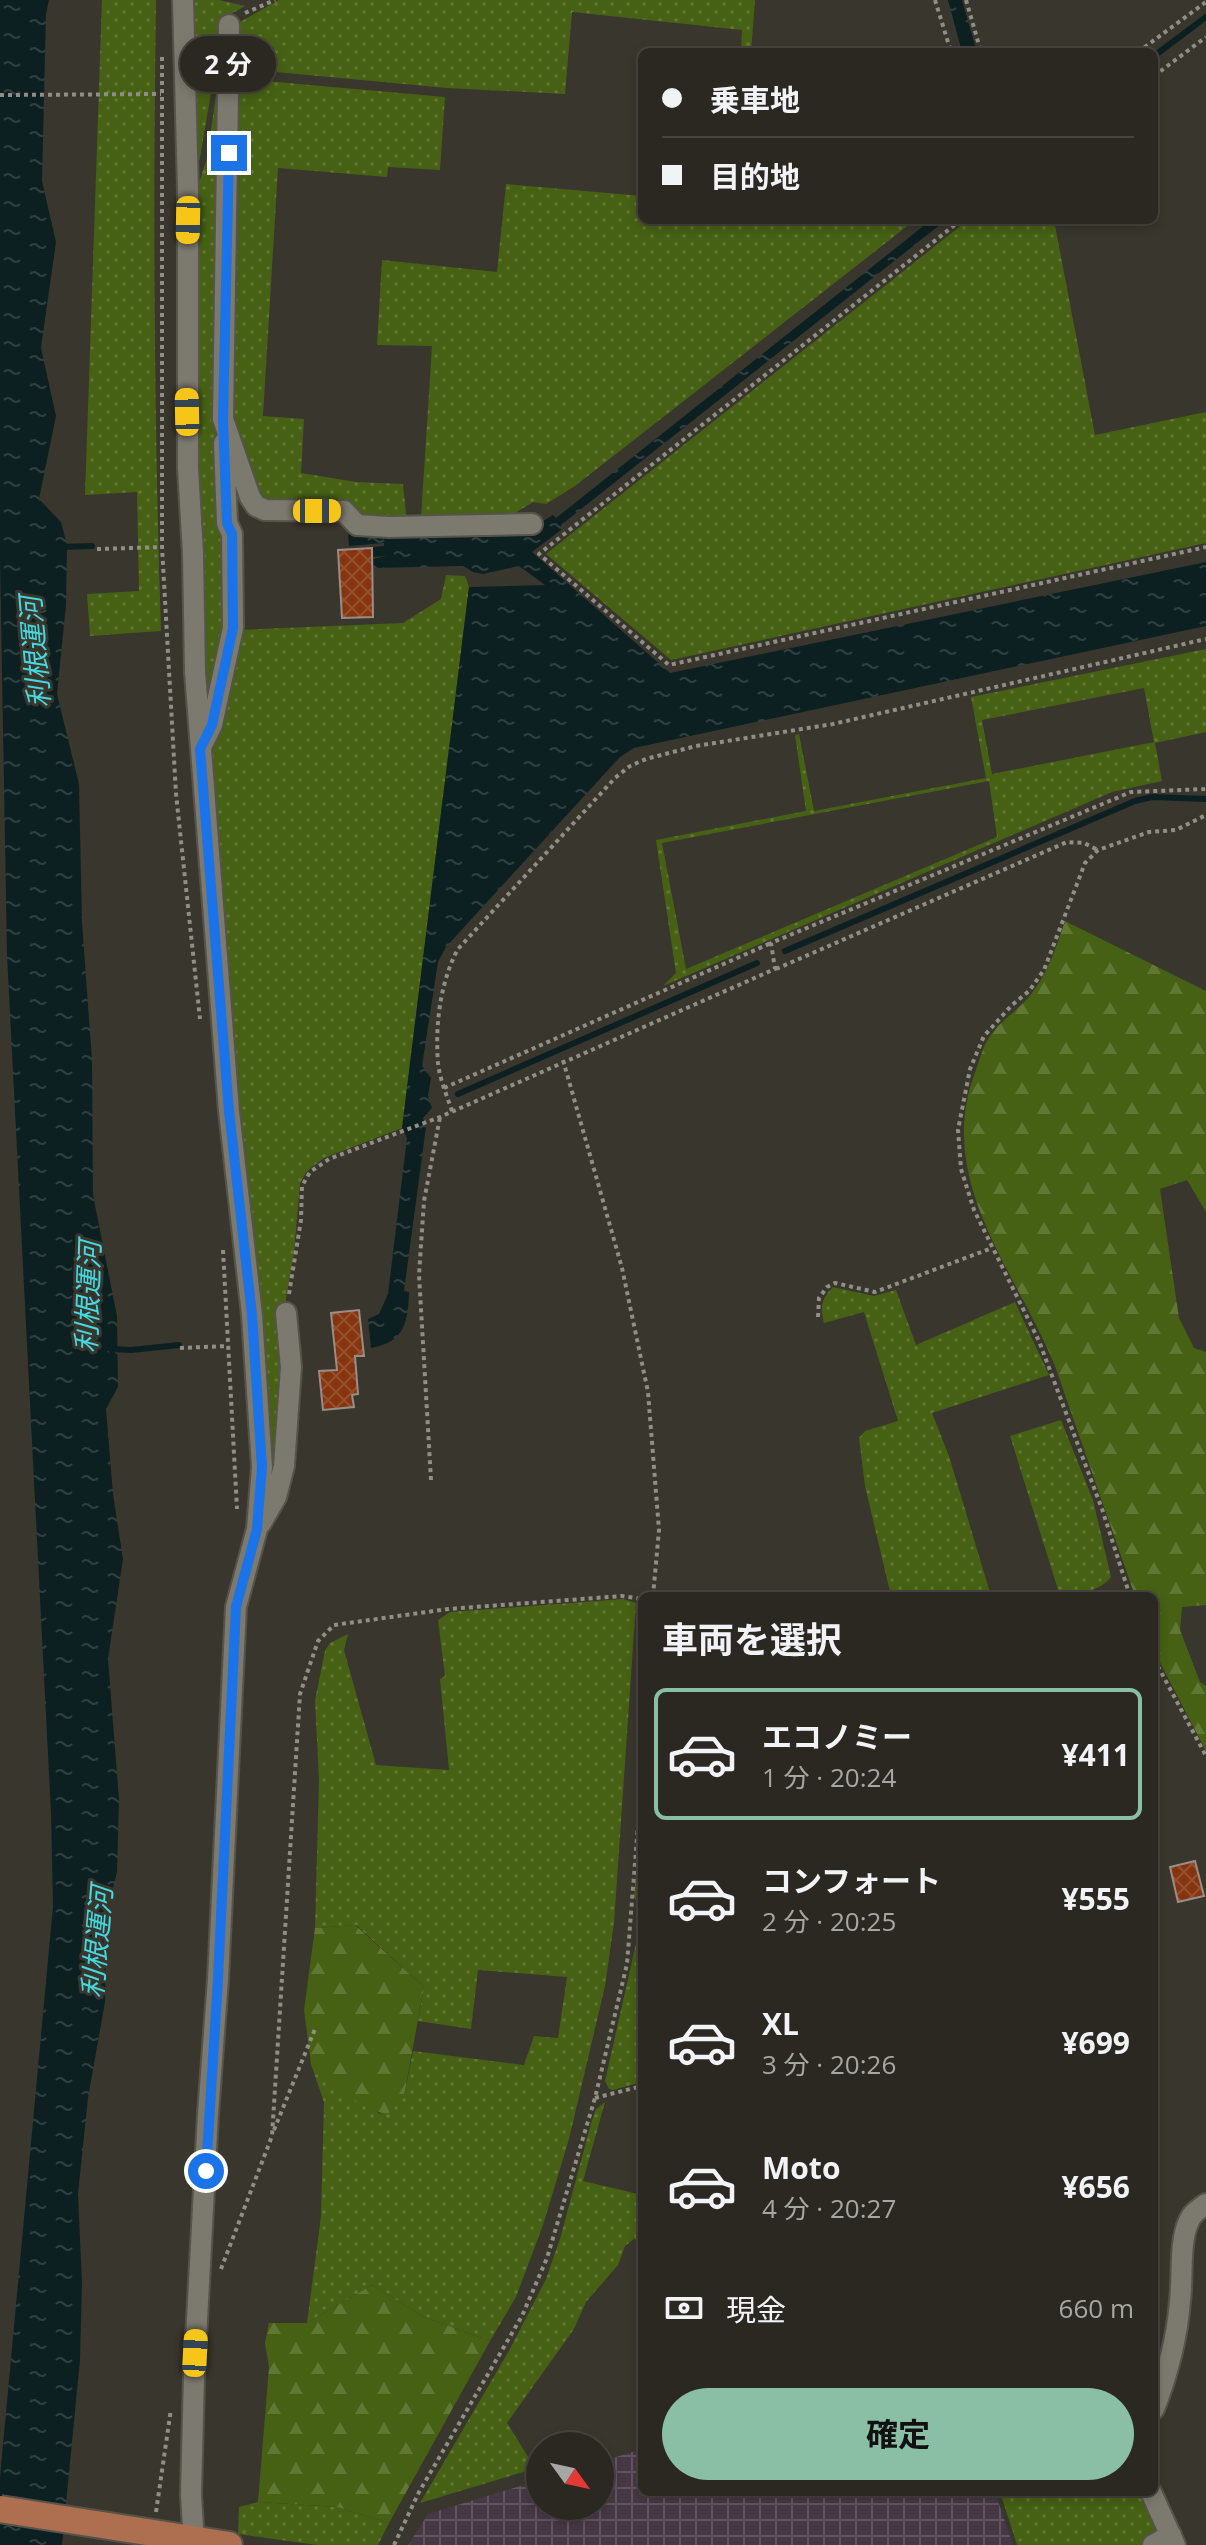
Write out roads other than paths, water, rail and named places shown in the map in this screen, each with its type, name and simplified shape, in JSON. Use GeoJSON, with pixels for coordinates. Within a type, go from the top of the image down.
{"type":"FeatureCollection","features":[{"type":"Feature","properties":{"kind":"main road"},"geometry":{"type":"LineString","coordinates":[[0,2509],[194,2542],[229,2545]]}},
{"type":"Feature","properties":{"kind":"street"},"geometry":{"type":"LineString","coordinates":[[183,0],[188,192],[188,468],[200,749],[229,1111],[257,1371],[262,1467],[257,1529],[236,1607],[218,1979],[193,2389],[191,2494],[194,2542]]}},
{"type":"Feature","properties":{"kind":"street"},"geometry":{"type":"LineString","coordinates":[[200,749],[212,725],[233,628],[232,534],[227,523],[223,419],[229,25]]}},
{"type":"Feature","properties":{"kind":"street"},"geometry":{"type":"LineString","coordinates":[[223,419],[250,497],[256,506],[265,510],[344,511],[357,525],[389,527],[532,524]]}},
{"type":"Feature","properties":{"kind":"street"},"geometry":{"type":"LineString","coordinates":[[257,1529],[276,1497],[284,1466],[291,1367],[286,1313]]}},
{"type":"Feature","properties":{"kind":"street"},"geometry":{"type":"LineString","coordinates":[[1158,2399],[1175,2343],[1184,2239],[1195,2211],[1206,2204]]}},
{"type":"Feature","properties":{"kind":"street"},"geometry":{"type":"LineString","coordinates":[[1153,2496],[1173,2540],[1153,2545]]}},
{"type":"Feature","properties":{"kind":"water","name":"利根運河"},"geometry":{"type":"Polygon","coordinates":[[[0,0],[49,0],[46,14],[42,181],[56,242],[41,348],[56,416],[39,499],[61,522],[67,545],[66,605],[57,694],[79,784],[82,922],[92,1060],[93,1195],[117,1316],[118,1387],[106,1409],[113,1494],[123,1559],[108,1659],[119,1799],[117,1872],[107,1911],[105,2002],[88,2098],[78,2194],[82,2283],[80,2360],[62,2545],[0,2545],[0,2477],[53,1906],[51,1813],[7,955],[0,559],[0,0]]]}},
{"type":"Feature","properties":{"kind":"water"},"geometry":{"type":"Polygon","coordinates":[[[948,0],[962,0],[976,48],[961,48],[948,0]]]}},
{"type":"Feature","properties":{"kind":"water"},"geometry":{"type":"Polygon","coordinates":[[[926,224],[941,224],[561,525],[561,530],[532,552],[670,673],[1206,562],[1206,626],[634,748],[620,757],[446,947],[438,962],[422,1066],[431,1078],[428,1096],[432,1108],[423,1118],[426,1127],[404,1291],[409,1292],[406,1321],[398,1336],[371,1348],[368,1319],[379,1314],[388,1294],[407,1138],[402,1128],[469,587],[545,585],[519,566],[483,574],[463,566],[373,568],[373,559],[386,556],[373,557],[372,547],[384,546],[384,543],[349,546],[348,532],[538,524],[553,515],[556,518],[926,224]]]}},
{"type":"Feature","properties":{"kind":"waterway"},"geometry":{"type":"LineString","coordinates":[[1158,53],[1206,17]]}},
{"type":"Feature","properties":{"kind":"waterway"},"geometry":{"type":"LineString","coordinates":[[60,547],[92,546]]}},
{"type":"Feature","properties":{"kind":"waterway"},"geometry":{"type":"LineString","coordinates":[[785,951],[1135,801],[1152,797],[1206,799]]}},
{"type":"Feature","properties":{"kind":"waterway"},"geometry":{"type":"LineString","coordinates":[[458,1094],[757,963]]}},
{"type":"Feature","properties":{"kind":"waterway","name":"利根運河"},"geometry":{"type":"LineString","coordinates":[[111,1349],[179,1345]]}}]}
